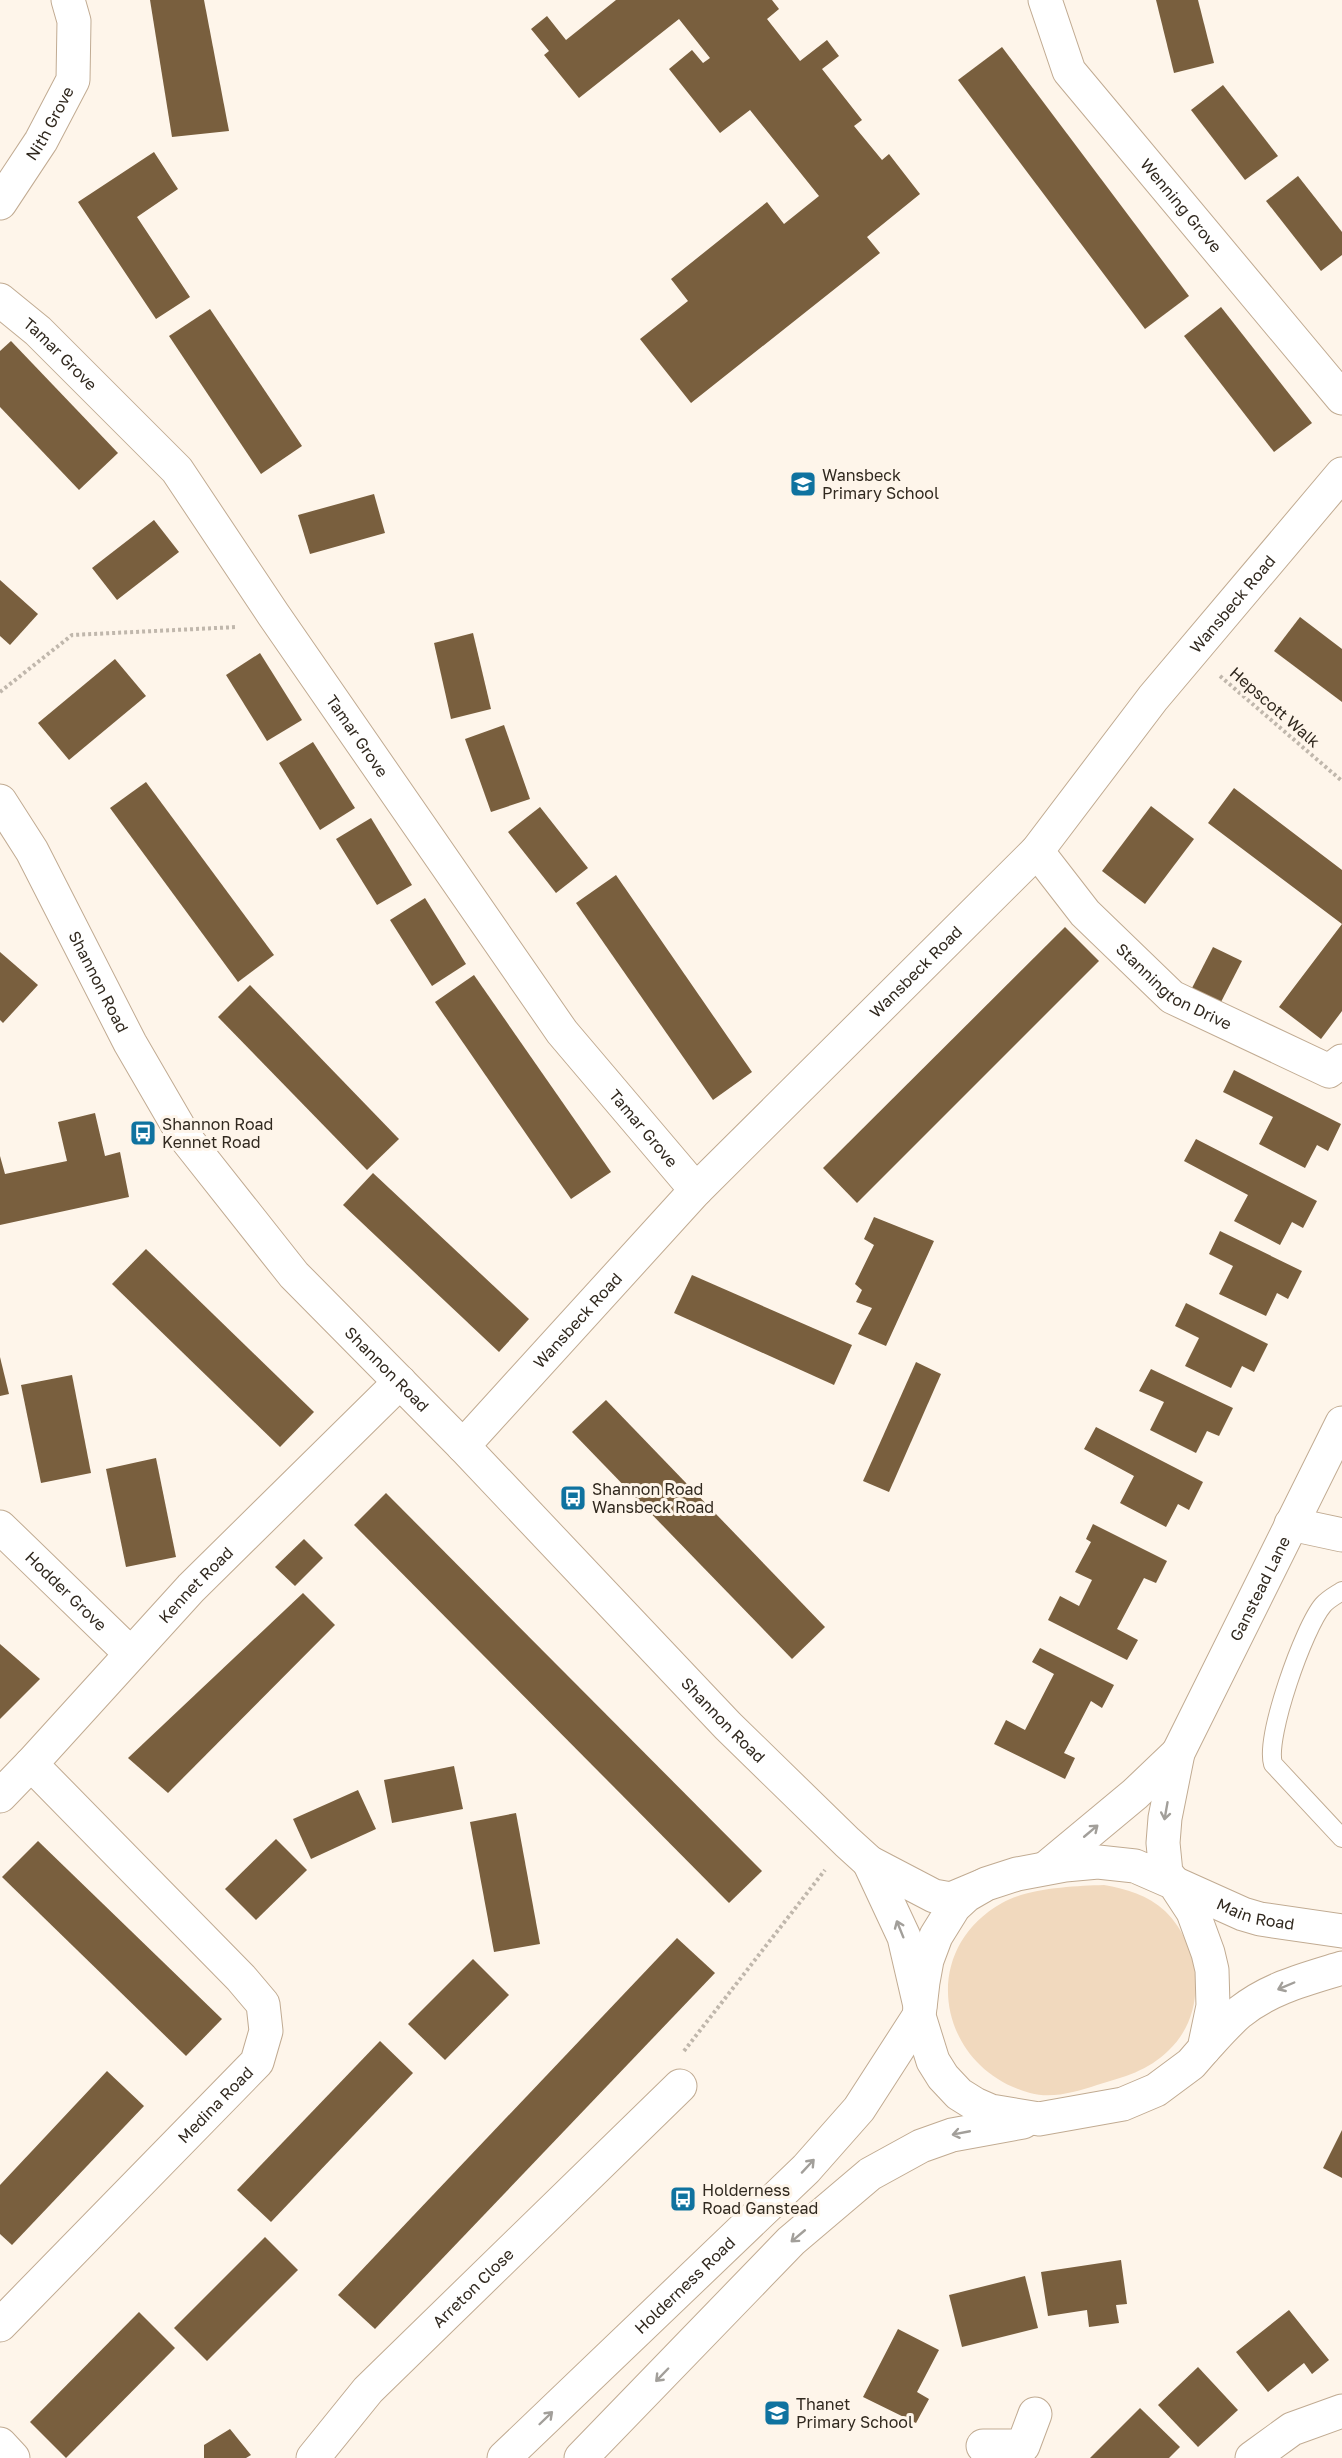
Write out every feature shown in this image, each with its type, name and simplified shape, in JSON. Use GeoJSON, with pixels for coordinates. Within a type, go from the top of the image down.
{"type":"FeatureCollection","features":[{"type":"Feature","properties":{"kind":"main road","name":"Nith Grove"},"geometry":{"type":"LineString","coordinates":[[0,203],[42,141],[73,80],[74,21],[68,0]]}},
{"type":"Feature","properties":{"kind":"main road","name":"Wenning Grove"},"geometry":{"type":"LineString","coordinates":[[1045,0],[1069,71],[1342,398]]}},
{"type":"Feature","properties":{"kind":"main road","name":"Tamar Grove"},"geometry":{"type":"LineString","coordinates":[[0,300],[38,330],[177,470],[281,625],[562,1032],[696,1190]]}},
{"type":"Feature","properties":{"kind":"main road","name":"Wansbeck Road"},"geometry":{"type":"LineString","coordinates":[[463,1446],[696,1190],[1037,851],[1153,698],[1342,474]]}},
{"type":"Feature","properties":{"kind":"main road","name":"Shannon Road"},"geometry":{"type":"LineString","coordinates":[[0,801],[32,850],[130,1043],[184,1136],[294,1275],[463,1446],[728,1726],[858,1852],[934,1896],[951,1899],[986,1884]]}},
{"type":"Feature","properties":{"kind":"main road","name":"Stannington Drive"},"geometry":{"type":"LineString","coordinates":[[1037,851],[1085,913],[1172,997],[1329,1071],[1342,1061]]}},
{"type":"Feature","properties":{"kind":"main road","name":"Kennet Road"},"geometry":{"type":"LineString","coordinates":[[0,1796],[32,1764],[191,1588],[400,1382]]}},
{"type":"Feature","properties":{"kind":"main road","name":"Ganstead Lane"},"geometry":{"type":"LineString","coordinates":[[1204,2049],[1213,2006],[1212,1970],[1206,1944],[1193,1912],[1166,1873],[1165,1818],[1178,1753],[1342,1423]]}},
{"type":"Feature","properties":{"kind":"main road"},"geometry":{"type":"LineString","coordinates":[[1291,1524],[1342,1535]]}},
{"type":"Feature","properties":{"kind":"main road","name":"Hodder Grove"},"geometry":{"type":"LineString","coordinates":[[0,1527],[130,1653]]}},
{"type":"Feature","properties":{"kind":"main road","name":"Ganstead Lane"},"geometry":{"type":"LineString","coordinates":[[1046,1868],[1135,1794],[1178,1753]]}},
{"type":"Feature","properties":{"kind":"main road","name":"Medina Road"},"geometry":{"type":"LineString","coordinates":[[0,2325],[257,2062],[266,2031],[263,2004],[241,1978],[32,1764]]}},
{"type":"Feature","properties":{"kind":"main road","name":"Shannon Road"},"geometry":{"type":"LineString","coordinates":[[858,1852],[904,1937],[919,2011],[933,2061],[943,2077],[959,2094],[991,2111],[1039,2119]]}},
{"type":"Feature","properties":{"kind":"main road","name":"Main Road"},"geometry":{"type":"LineString","coordinates":[[986,1884],[1046,1868],[1113,1862],[1152,1872],[1243,1914],[1260,1919],[1342,1931]]}},
{"type":"Feature","properties":{"kind":"main road"},"geometry":{"type":"LineString","coordinates":[[919,2011],[927,1960],[936,1936],[954,1907],[986,1884]]}},
{"type":"Feature","properties":{"kind":"main road"},"geometry":{"type":"LineString","coordinates":[[581,2458],[791,2241],[870,2174],[921,2146],[952,2135],[1123,2104],[1156,2090],[1191,2064],[1238,2013],[1262,1997],[1293,1983],[1342,1968]]}},
{"type":"Feature","properties":{"kind":"main road","name":"Holderness Road"},"geometry":{"type":"LineString","coordinates":[[504,2458],[806,2169],[859,2109],[919,2011]]}},
{"type":"Feature","properties":{"kind":"main road","name":"Arreton Close"},"geometry":{"type":"LineString","coordinates":[[313,2458],[368,2390],[649,2135],[680,2086]]}},
{"type":"Feature","properties":{"kind":"main road"},"geometry":{"type":"LineString","coordinates":[[1252,2458],[1292,2429],[1342,2410]]}},
{"type":"Feature","properties":{"kind":"main road"},"geometry":{"type":"LineString","coordinates":[[983,2446],[1026,2452],[1035,2414]]}},
{"type":"Feature","properties":{"kind":"main road"},"geometry":{"type":"LineString","coordinates":[[0,2444],[13,2458]]}},
{"type":"Feature","properties":{"kind":"lane"},"geometry":{"type":"LineString","coordinates":[[1342,1591],[1323,1605],[1308,1633],[1279,1715],[1270,1755],[1273,1764],[1342,1838]]}},
{"type":"Feature","properties":{"kind":"path"},"geometry":{"type":"LineString","coordinates":[[0,692],[72,635],[281,625]]}},
{"type":"Feature","properties":{"kind":"path","name":"Hepscott Walk"},"geometry":{"type":"LineString","coordinates":[[1192,652],[1342,781]]}},
{"type":"Feature","properties":{"kind":"path"},"geometry":{"type":"LineString","coordinates":[[680,2086],[667,2074],[858,1852]]}},
{"type":"Feature","properties":{"kind":"shaded area"},"geometry":{"type":"Polygon","coordinates":[[[1104,1885],[1120,1888],[1158,1905],[1177,1926],[1187,1943],[1193,1961],[1195,1999],[1182,2035],[1161,2057],[1144,2068],[1117,2079],[1072,2092],[1038,2095],[999,2080],[975,2060],[958,2035],[949,2007],[949,1978],[957,1949],[975,1924],[1002,1903],[1013,1898],[1052,1889],[1104,1885]]]}},
{"type":"Feature","properties":{"kind":"building"},"geometry":{"type":"Polygon","coordinates":[[[150,0],[204,0],[229,131],[172,137],[150,0]]]}},
{"type":"Feature","properties":{"kind":"building"},"geometry":{"type":"Polygon","coordinates":[[[616,0],[772,0],[779,9],[767,19],[800,61],[827,40],[839,56],[822,69],[862,120],[854,126],[882,160],[889,154],[920,194],[867,237],[880,253],[691,403],[640,339],[688,301],[671,279],[767,202],[784,224],[819,196],[750,110],[720,133],[669,69],[692,50],[703,63],[710,58],[679,19],[579,98],[544,55],[549,51],[531,29],[547,16],[566,40],[616,0]]]}},
{"type":"Feature","properties":{"kind":"building"},"geometry":{"type":"Polygon","coordinates":[[[1156,0],[1198,0],[1214,63],[1174,73],[1156,0]]]}},
{"type":"Feature","properties":{"kind":"building"},"geometry":{"type":"Polygon","coordinates":[[[1002,47],[1189,296],[1145,329],[958,80],[1002,47]]]}},
{"type":"Feature","properties":{"kind":"building"},"geometry":{"type":"Polygon","coordinates":[[[1223,85],[1278,156],[1245,180],[1191,110],[1223,85]]]}},
{"type":"Feature","properties":{"kind":"building"},"geometry":{"type":"Polygon","coordinates":[[[154,152],[178,189],[137,217],[190,297],[156,319],[78,202],[154,152]]]}},
{"type":"Feature","properties":{"kind":"building"},"geometry":{"type":"Polygon","coordinates":[[[1298,176],[1342,232],[1342,255],[1321,271],[1266,201],[1298,176]]]}},
{"type":"Feature","properties":{"kind":"building"},"geometry":{"type":"Polygon","coordinates":[[[1221,307],[1312,423],[1274,452],[1184,336],[1221,307]]]}},
{"type":"Feature","properties":{"kind":"building"},"geometry":{"type":"Polygon","coordinates":[[[210,309],[302,446],[261,474],[169,336],[210,309]]]}},
{"type":"Feature","properties":{"kind":"building"},"geometry":{"type":"Polygon","coordinates":[[[11,341],[118,453],[79,490],[0,407],[0,351],[11,341]]]}},
{"type":"Feature","properties":{"kind":"building"},"geometry":{"type":"Polygon","coordinates":[[[374,494],[385,533],[310,554],[298,515],[374,494]]]}},
{"type":"Feature","properties":{"kind":"building"},"geometry":{"type":"Polygon","coordinates":[[[154,520],[179,552],[117,600],[92,568],[154,520]]]}},
{"type":"Feature","properties":{"kind":"building"},"geometry":{"type":"Polygon","coordinates":[[[0,580],[38,614],[10,645],[0,636],[0,580]]]}},
{"type":"Feature","properties":{"kind":"building"},"geometry":{"type":"Polygon","coordinates":[[[1300,617],[1342,649],[1342,702],[1274,651],[1300,617]]]}},
{"type":"Feature","properties":{"kind":"building"},"geometry":{"type":"Polygon","coordinates":[[[473,633],[491,709],[451,719],[434,643],[473,633]]]}},
{"type":"Feature","properties":{"kind":"building"},"geometry":{"type":"Polygon","coordinates":[[[260,653],[302,720],[267,741],[226,675],[260,653]]]}},
{"type":"Feature","properties":{"kind":"building"},"geometry":{"type":"Polygon","coordinates":[[[115,659],[146,696],[69,760],[38,723],[115,659]]]}},
{"type":"Feature","properties":{"kind":"building"},"geometry":{"type":"Polygon","coordinates":[[[504,725],[530,799],[491,812],[465,739],[504,725]]]}},
{"type":"Feature","properties":{"kind":"building"},"geometry":{"type":"Polygon","coordinates":[[[313,742],[355,808],[320,830],[279,763],[313,742]]]}},
{"type":"Feature","properties":{"kind":"building"},"geometry":{"type":"Polygon","coordinates":[[[146,782],[274,955],[238,982],[110,808],[146,782]]]}},
{"type":"Feature","properties":{"kind":"building"},"geometry":{"type":"Polygon","coordinates":[[[1234,788],[1342,870],[1342,924],[1208,823],[1234,788]]]}},
{"type":"Feature","properties":{"kind":"building"},"geometry":{"type":"Polygon","coordinates":[[[1151,806],[1194,839],[1145,904],[1102,871],[1151,806]]]}},
{"type":"Feature","properties":{"kind":"building"},"geometry":{"type":"Polygon","coordinates":[[[540,807],[588,868],[556,893],[508,832],[540,807]]]}},
{"type":"Feature","properties":{"kind":"building"},"geometry":{"type":"Polygon","coordinates":[[[371,818],[412,885],[377,905],[336,839],[371,818]]]}},
{"type":"Feature","properties":{"kind":"building"},"geometry":{"type":"Polygon","coordinates":[[[616,875],[752,1072],[713,1100],[576,903],[616,875]]]}},
{"type":"Feature","properties":{"kind":"building"},"geometry":{"type":"Polygon","coordinates":[[[425,898],[466,964],[432,986],[390,920],[425,898]]]}},
{"type":"Feature","properties":{"kind":"building"},"geometry":{"type":"Polygon","coordinates":[[[1342,924],[1342,1011],[1321,1039],[1279,1007],[1342,924]]]}},
{"type":"Feature","properties":{"kind":"building"},"geometry":{"type":"Polygon","coordinates":[[[1065,927],[1099,961],[857,1203],[823,1168],[1065,927]]]}},
{"type":"Feature","properties":{"kind":"building"},"geometry":{"type":"Polygon","coordinates":[[[1213,947],[1242,961],[1221,1002],[1192,988],[1213,947]]]}},
{"type":"Feature","properties":{"kind":"building"},"geometry":{"type":"Polygon","coordinates":[[[0,952],[38,985],[3,1023],[0,1020],[0,952]]]}},
{"type":"Feature","properties":{"kind":"building"},"geometry":{"type":"Polygon","coordinates":[[[474,975],[611,1172],[571,1199],[435,1002],[474,975]]]}},
{"type":"Feature","properties":{"kind":"building"},"geometry":{"type":"Polygon","coordinates":[[[250,985],[399,1139],[367,1170],[218,1017],[250,985]]]}},
{"type":"Feature","properties":{"kind":"building"},"geometry":{"type":"Polygon","coordinates":[[[1234,1070],[1341,1124],[1328,1151],[1317,1145],[1305,1168],[1259,1144],[1273,1117],[1223,1092],[1234,1070]]]}},
{"type":"Feature","properties":{"kind":"building"},"geometry":{"type":"Polygon","coordinates":[[[95,1113],[105,1156],[120,1152],[129,1197],[0,1225],[0,1156],[5,1174],[67,1161],[58,1122],[95,1113]]]}},
{"type":"Feature","properties":{"kind":"building"},"geometry":{"type":"Polygon","coordinates":[[[1196,1139],[1317,1201],[1303,1228],[1292,1222],[1280,1245],[1234,1221],[1248,1195],[1184,1161],[1196,1139]]]}},
{"type":"Feature","properties":{"kind":"building"},"geometry":{"type":"Polygon","coordinates":[[[373,1173],[529,1319],[499,1352],[343,1205],[373,1173]]]}},
{"type":"Feature","properties":{"kind":"building"},"geometry":{"type":"Polygon","coordinates":[[[874,1217],[934,1241],[886,1346],[858,1334],[872,1308],[856,1302],[862,1290],[855,1284],[874,1245],[864,1239],[874,1217]]]}},
{"type":"Feature","properties":{"kind":"building"},"geometry":{"type":"Polygon","coordinates":[[[1220,1231],[1302,1271],[1288,1299],[1277,1293],[1266,1316],[1219,1294],[1233,1266],[1209,1254],[1220,1231]]]}},
{"type":"Feature","properties":{"kind":"building"},"geometry":{"type":"Polygon","coordinates":[[[146,1249],[314,1412],[280,1447],[112,1284],[146,1249]]]}},
{"type":"Feature","properties":{"kind":"building"},"geometry":{"type":"Polygon","coordinates":[[[692,1275],[852,1345],[834,1385],[674,1313],[692,1275]]]}},
{"type":"Feature","properties":{"kind":"building"},"geometry":{"type":"Polygon","coordinates":[[[1186,1303],[1268,1344],[1254,1372],[1242,1366],[1231,1388],[1185,1366],[1199,1338],[1175,1326],[1186,1303]]]}},
{"type":"Feature","properties":{"kind":"building"},"geometry":{"type":"Polygon","coordinates":[[[0,1357],[9,1394],[0,1396],[0,1357]]]}},
{"type":"Feature","properties":{"kind":"building"},"geometry":{"type":"Polygon","coordinates":[[[916,1362],[941,1374],[889,1492],[863,1481],[916,1362]]]}},
{"type":"Feature","properties":{"kind":"building"},"geometry":{"type":"Polygon","coordinates":[[[1151,1369],[1233,1408],[1219,1436],[1207,1431],[1196,1453],[1150,1430],[1164,1402],[1139,1391],[1151,1369]]]}},
{"type":"Feature","properties":{"kind":"building"},"geometry":{"type":"Polygon","coordinates":[[[72,1375],[91,1473],[41,1483],[21,1385],[72,1375]]]}},
{"type":"Feature","properties":{"kind":"building"},"geometry":{"type":"Polygon","coordinates":[[[606,1400],[825,1627],[792,1659],[572,1432],[606,1400]]]}},
{"type":"Feature","properties":{"kind":"building"},"geometry":{"type":"Polygon","coordinates":[[[1096,1427],[1203,1482],[1189,1510],[1178,1504],[1166,1527],[1120,1503],[1134,1476],[1084,1449],[1096,1427]]]}},
{"type":"Feature","properties":{"kind":"building"},"geometry":{"type":"Polygon","coordinates":[[[156,1458],[176,1557],[126,1567],[106,1469],[156,1458]]]}},
{"type":"Feature","properties":{"kind":"building"},"geometry":{"type":"Polygon","coordinates":[[[386,1493],[762,1871],[729,1903],[354,1525],[386,1493]]]}},
{"type":"Feature","properties":{"kind":"building"},"geometry":{"type":"Polygon","coordinates":[[[1093,1524],[1167,1561],[1156,1583],[1144,1578],[1117,1629],[1138,1640],[1127,1660],[1048,1620],[1060,1596],[1079,1606],[1092,1580],[1075,1572],[1091,1542],[1086,1539],[1093,1524]]]}},
{"type":"Feature","properties":{"kind":"building"},"geometry":{"type":"Polygon","coordinates":[[[304,1539],[323,1558],[295,1586],[275,1567],[304,1539]]]}},
{"type":"Feature","properties":{"kind":"building"},"geometry":{"type":"Polygon","coordinates":[[[303,1593],[335,1625],[168,1793],[128,1758],[303,1593]]]}},
{"type":"Feature","properties":{"kind":"building"},"geometry":{"type":"Polygon","coordinates":[[[0,1644],[40,1679],[0,1719],[0,1644]]]}},
{"type":"Feature","properties":{"kind":"building"},"geometry":{"type":"Polygon","coordinates":[[[1040,1648],[1114,1685],[1102,1708],[1091,1701],[1064,1753],[1075,1758],[1065,1779],[994,1744],[1006,1720],[1025,1730],[1054,1674],[1032,1662],[1040,1648]]]}},
{"type":"Feature","properties":{"kind":"building"},"geometry":{"type":"Polygon","coordinates":[[[454,1766],[463,1809],[392,1823],[384,1780],[454,1766]]]}},
{"type":"Feature","properties":{"kind":"building"},"geometry":{"type":"Polygon","coordinates":[[[358,1790],[376,1829],[311,1859],[293,1819],[358,1790]]]}},
{"type":"Feature","properties":{"kind":"building"},"geometry":{"type":"Polygon","coordinates":[[[516,1813],[540,1944],[494,1952],[470,1822],[516,1813]]]}},
{"type":"Feature","properties":{"kind":"building"},"geometry":{"type":"Polygon","coordinates":[[[276,1839],[307,1870],[256,1920],[225,1889],[276,1839]]]}},
{"type":"Feature","properties":{"kind":"building"},"geometry":{"type":"Polygon","coordinates":[[[38,1841],[222,2019],[186,2056],[2,1877],[38,1841]]]}},
{"type":"Feature","properties":{"kind":"building"},"geometry":{"type":"Polygon","coordinates":[[[677,1938],[715,1973],[375,2329],[338,2295],[677,1938]]]}},
{"type":"Feature","properties":{"kind":"building"},"geometry":{"type":"Polygon","coordinates":[[[473,1959],[509,1995],[445,2060],[408,2024],[473,1959]]]}},
{"type":"Feature","properties":{"kind":"building"},"geometry":{"type":"Polygon","coordinates":[[[380,2041],[413,2073],[271,2222],[237,2190],[380,2041]]]}},
{"type":"Feature","properties":{"kind":"building"},"geometry":{"type":"Polygon","coordinates":[[[107,2071],[144,2106],[12,2245],[0,2234],[0,2185],[107,2071]]]}},
{"type":"Feature","properties":{"kind":"building"},"geometry":{"type":"Polygon","coordinates":[[[1342,2130],[1342,2178],[1323,2168],[1342,2130]]]}},
{"type":"Feature","properties":{"kind":"building"},"geometry":{"type":"Polygon","coordinates":[[[265,2237],[298,2270],[207,2361],[174,2328],[265,2237]]]}},
{"type":"Feature","properties":{"kind":"building"},"geometry":{"type":"Polygon","coordinates":[[[1121,2260],[1127,2304],[1116,2305],[1119,2323],[1089,2327],[1087,2310],[1048,2316],[1041,2272],[1121,2260]]]}},
{"type":"Feature","properties":{"kind":"building"},"geometry":{"type":"Polygon","coordinates":[[[1025,2276],[1038,2328],[962,2347],[949,2295],[1025,2276]]]}},
{"type":"Feature","properties":{"kind":"building"},"geometry":{"type":"Polygon","coordinates":[[[1289,2310],[1329,2360],[1312,2374],[1304,2363],[1268,2392],[1236,2352],[1289,2310]]]}},
{"type":"Feature","properties":{"kind":"building"},"geometry":{"type":"Polygon","coordinates":[[[139,2312],[175,2348],[66,2458],[30,2422],[139,2312]]]}},
{"type":"Feature","properties":{"kind":"building"},"geometry":{"type":"Polygon","coordinates":[[[898,2329],[939,2350],[917,2392],[929,2399],[916,2423],[863,2397],[898,2329]]]}},
{"type":"Feature","properties":{"kind":"building"},"geometry":{"type":"Polygon","coordinates":[[[1198,2367],[1238,2410],[1198,2447],[1158,2405],[1198,2367]]]}},
{"type":"Feature","properties":{"kind":"building"},"geometry":{"type":"Polygon","coordinates":[[[1140,2408],[1180,2447],[1169,2458],[1090,2458],[1140,2408]]]}},
{"type":"Feature","properties":{"kind":"building"},"geometry":{"type":"Polygon","coordinates":[[[230,2429],[251,2455],[246,2458],[204,2458],[204,2445],[230,2429]]]}},
{"type":"Feature","properties":{"kind":"place","name":"Wansbeck Primary School"},"geometry":{"type":"Point","coordinates":[803,484]}},
{"type":"Feature","properties":{"kind":"place","name":"Shannon Road Kennet Road"},"geometry":{"type":"Point","coordinates":[143,1133]}},
{"type":"Feature","properties":{"kind":"place","name":"Shannon Road Wansbeck Road"},"geometry":{"type":"Point","coordinates":[573,1498]}},
{"type":"Feature","properties":{"kind":"place","name":"Holderness Road Ganstead"},"geometry":{"type":"Point","coordinates":[683,2199]}},
{"type":"Feature","properties":{"kind":"place","name":"Thanet Primary School"},"geometry":{"type":"Point","coordinates":[777,2413]}}]}
